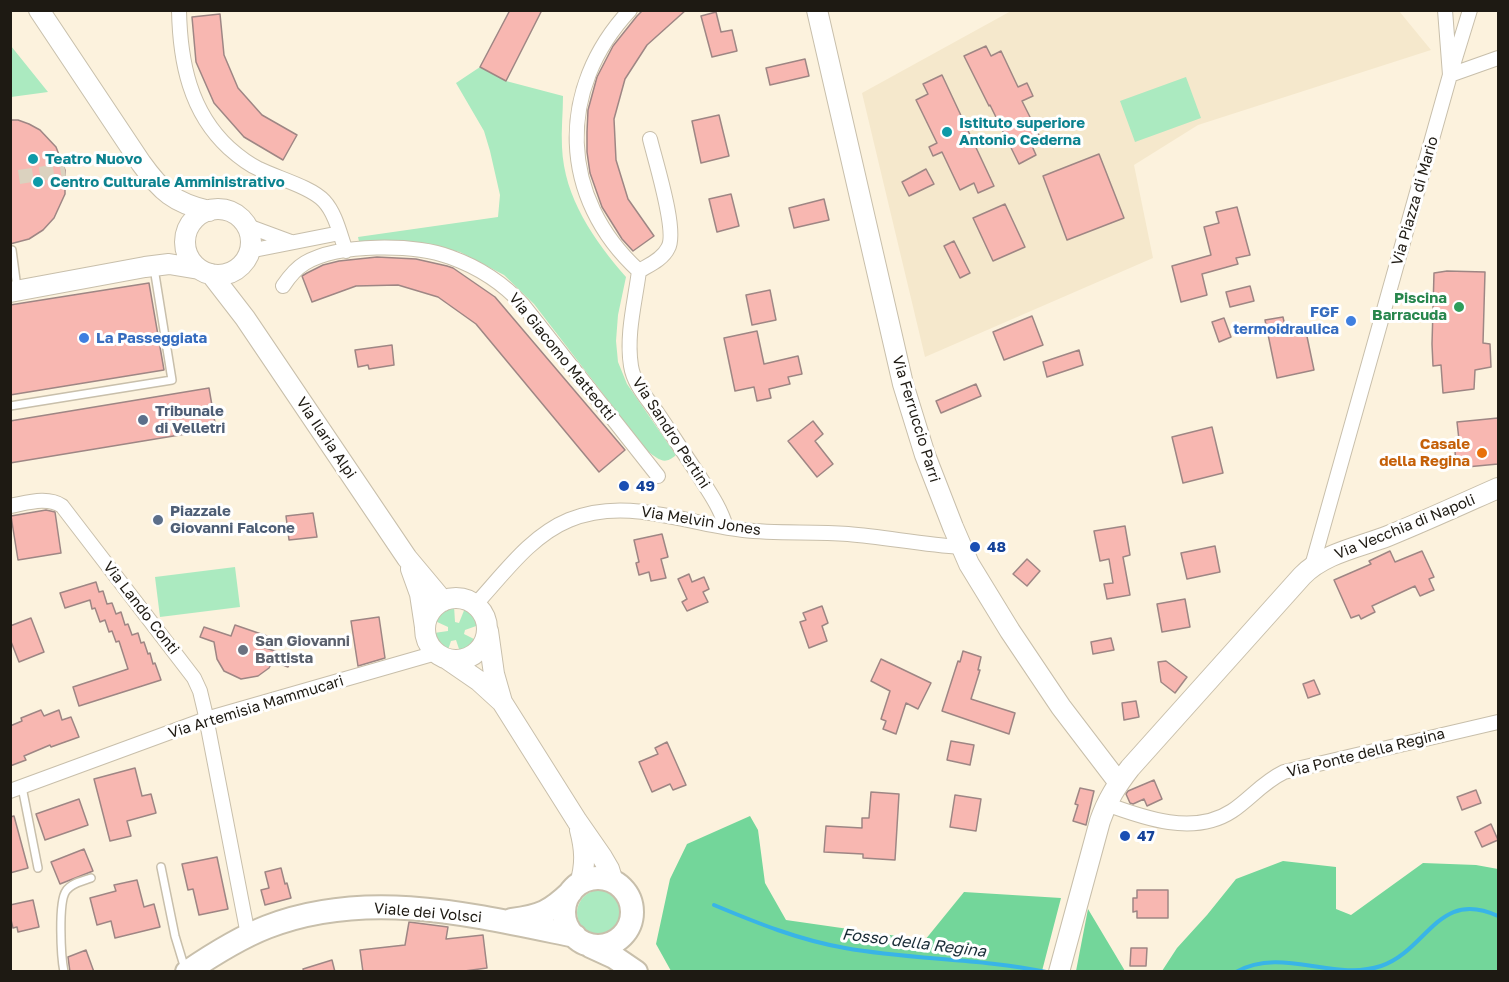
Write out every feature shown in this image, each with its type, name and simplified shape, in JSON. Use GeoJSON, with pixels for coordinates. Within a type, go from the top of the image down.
{"type":"FeatureCollection","features":[{"type":"Feature","properties":{"kind":"main road"},"geometry":{"type":"LineString","coordinates":[[591,879],[613,882],[622,888],[632,907],[629,927],[612,944],[600,946],[582,941],[569,929],[565,920],[567,900],[576,888],[591,879]]}},
{"type":"Feature","properties":{"kind":"main road","name":"Viale dei Volsci"},"geometry":{"type":"LineString","coordinates":[[503,921],[544,913],[576,888]]}},
{"type":"Feature","properties":{"kind":"main road","name":"Viale dei Volsci"},"geometry":{"type":"LineString","coordinates":[[186,972],[248,935],[268,927],[290,920],[362,907],[433,910],[503,921],[582,941],[638,972]]}},
{"type":"Feature","properties":{"kind":"main road","name":"Viale dei Volsci"},"geometry":{"type":"LineString","coordinates":[[629,927],[630,951],[638,972]]}},
{"type":"Feature","properties":{"kind":"street"},"geometry":{"type":"LineString","coordinates":[[39,10],[141,163],[165,191],[178,216],[187,255],[192,263],[205,272]]}},
{"type":"Feature","properties":{"kind":"street"},"geometry":{"type":"LineString","coordinates":[[178,10],[181,44],[188,79],[195,100],[209,126],[225,144],[248,163],[318,196],[325,202],[331,211],[346,251]]}},
{"type":"Feature","properties":{"kind":"street"},"geometry":{"type":"LineString","coordinates":[[630,10],[612,31],[590,72],[578,114],[576,142],[581,177],[594,213],[616,249],[639,271],[662,256],[671,240],[669,218],[650,139]]}},
{"type":"Feature","properties":{"kind":"street","name":"Via Ferruccio Parri"},"geometry":{"type":"LineString","coordinates":[[818,10],[903,384],[926,455],[961,547],[976,576],[1020,647],[1119,783]]}},
{"type":"Feature","properties":{"kind":"street"},"geometry":{"type":"LineString","coordinates":[[1445,10],[1450,75],[1498,58]]}},
{"type":"Feature","properties":{"kind":"street","name":"Via Piazza di Mario"},"geometry":{"type":"LineString","coordinates":[[1312,566],[1470,10]]}},
{"type":"Feature","properties":{"kind":"street"},"geometry":{"type":"LineString","coordinates":[[165,191],[183,203],[208,211]]}},
{"type":"Feature","properties":{"kind":"street"},"geometry":{"type":"LineString","coordinates":[[14,291],[161,265],[220,275],[230,273],[238,268],[247,256],[251,242],[249,233],[238,217],[229,211],[219,209],[208,211],[200,214],[193,221],[188,229],[185,242],[161,265]]}},
{"type":"Feature","properties":{"kind":"street"},"geometry":{"type":"LineString","coordinates":[[245,225],[291,242]]}},
{"type":"Feature","properties":{"kind":"street"},"geometry":{"type":"LineString","coordinates":[[247,256],[291,242],[340,233]]}},
{"type":"Feature","properties":{"kind":"street","name":"Via Giacomo Matteotti"},"geometry":{"type":"LineString","coordinates":[[283,286],[292,273],[306,262],[346,251],[385,248],[433,252],[461,261],[479,270],[523,305],[658,476]]}},
{"type":"Feature","properties":{"kind":"street","name":"Via Ilaria Alpi"},"geometry":{"type":"LineString","coordinates":[[245,318],[239,285],[247,256]]}},
{"type":"Feature","properties":{"kind":"street","name":"Via Sandro Pertini"},"geometry":{"type":"LineString","coordinates":[[639,271],[630,344],[630,365],[633,376],[712,496],[726,527]]}},
{"type":"Feature","properties":{"kind":"street","name":"Via Ilaria Alpi"},"geometry":{"type":"LineString","coordinates":[[205,272],[245,318],[407,558],[443,601]]}},
{"type":"Feature","properties":{"kind":"street","name":"Via Vecchia di Napoli"},"geometry":{"type":"LineString","coordinates":[[1312,566],[1337,554],[1403,530],[1498,488]]}},
{"type":"Feature","properties":{"kind":"street","name":"Via Lando Conti"},"geometry":{"type":"LineString","coordinates":[[10,506],[48,500],[62,506],[187,668],[200,692],[248,935]]}},
{"type":"Feature","properties":{"kind":"street","name":"Via Melvin Jones"},"geometry":{"type":"LineString","coordinates":[[475,605],[537,540],[561,524],[597,511],[640,511],[752,531],[850,534],[927,545],[961,547]]}},
{"type":"Feature","properties":{"kind":"street","name":"Via Ilaria Alpi"},"geometry":{"type":"LineString","coordinates":[[407,558],[420,594],[425,627]]}},
{"type":"Feature","properties":{"kind":"street"},"geometry":{"type":"LineString","coordinates":[[1059,972],[1100,821],[1106,804],[1119,783],[1312,566]]}},
{"type":"Feature","properties":{"kind":"street"},"geometry":{"type":"LineString","coordinates":[[502,702],[494,674],[487,625],[481,610],[468,600],[460,598],[452,598],[436,605],[425,627],[430,645],[441,656],[479,681],[502,702],[603,857],[613,882]]}},
{"type":"Feature","properties":{"kind":"street"},"geometry":{"type":"LineString","coordinates":[[441,656],[455,660],[472,656],[484,643],[487,625]]}},
{"type":"Feature","properties":{"kind":"street","name":"Via Artemisia Mammucari"},"geometry":{"type":"LineString","coordinates":[[16,789],[206,719],[441,656]]}},
{"type":"Feature","properties":{"kind":"street","name":"Via Ponte della Regina"},"geometry":{"type":"LineString","coordinates":[[1106,804],[1157,821],[1182,823],[1209,820],[1231,812],[1268,781],[1284,772],[1498,722]]}},
{"type":"Feature","properties":{"kind":"street"},"geometry":{"type":"LineString","coordinates":[[576,888],[585,858],[578,821]]}},
{"type":"Feature","properties":{"kind":"lane"},"geometry":{"type":"LineString","coordinates":[[12,250],[14,291]]}},
{"type":"Feature","properties":{"kind":"lane"},"geometry":{"type":"LineString","coordinates":[[10,406],[172,380],[161,265]]}},
{"type":"Feature","properties":{"kind":"lane"},"geometry":{"type":"LineString","coordinates":[[16,789],[38,868]]}},
{"type":"Feature","properties":{"kind":"lane"},"geometry":{"type":"LineString","coordinates":[[161,867],[175,936],[186,972]]}},
{"type":"Feature","properties":{"kind":"lane"},"geometry":{"type":"LineString","coordinates":[[64,972],[62,949],[64,895],[69,887],[91,878]]}},
{"type":"Feature","properties":{"kind":"shaded area"},"geometry":{"type":"Polygon","coordinates":[[[1011,11],[1399,11],[1431,50],[1198,125],[1134,165],[1153,258],[925,357],[862,93],[1011,11]]]}},
{"type":"Feature","properties":{"kind":"green space"},"geometry":{"type":"Polygon","coordinates":[[[11,46],[48,92],[11,97],[11,46]]]}},
{"type":"Feature","properties":{"kind":"green space"},"geometry":{"type":"Polygon","coordinates":[[[480,67],[506,81],[563,96],[562,147],[568,184],[592,233],[626,277],[618,315],[616,341],[618,362],[627,384],[676,455],[668,460],[658,459],[647,451],[534,304],[504,275],[460,252],[424,245],[360,246],[358,237],[498,217],[500,195],[484,131],[456,83],[480,67]]]}},
{"type":"Feature","properties":{"kind":"green space"},"geometry":{"type":"Polygon","coordinates":[[[1186,77],[1201,118],[1135,142],[1120,101],[1186,77]]]}},
{"type":"Feature","properties":{"kind":"green space"},"geometry":{"type":"Polygon","coordinates":[[[235,567],[240,607],[160,617],[155,577],[235,567]]]}},
{"type":"Feature","properties":{"kind":"green space"},"geometry":{"type":"Polygon","coordinates":[[[454,606],[455,622],[459,623],[465,608],[474,614],[479,625],[465,630],[464,634],[476,640],[465,651],[460,652],[456,640],[451,641],[448,650],[439,643],[434,633],[448,631],[448,627],[435,621],[443,611],[454,606]]]}},
{"type":"Feature","properties":{"kind":"green space"},"geometry":{"type":"Polygon","coordinates":[[[750,816],[758,830],[765,883],[786,920],[925,940],[964,892],[1061,898],[1042,971],[671,971],[656,944],[670,879],[687,844],[750,816]]]}},
{"type":"Feature","properties":{"kind":"green space"},"geometry":{"type":"Polygon","coordinates":[[[1283,861],[1336,867],[1336,909],[1351,915],[1423,863],[1476,865],[1498,869],[1498,971],[1162,971],[1177,948],[1236,879],[1283,861]]]}},
{"type":"Feature","properties":{"kind":"green space"},"geometry":{"type":"Polygon","coordinates":[[[600,890],[616,897],[623,913],[616,929],[600,936],[584,929],[577,913],[584,897],[600,890]]]}},
{"type":"Feature","properties":{"kind":"green space"},"geometry":{"type":"Polygon","coordinates":[[[1088,909],[1125,971],[1076,971],[1088,909]]]}},
{"type":"Feature","properties":{"kind":"building"},"geometry":{"type":"Polygon","coordinates":[[[510,10],[542,10],[506,81],[480,67],[510,10]]]}},
{"type":"Feature","properties":{"kind":"building"},"geometry":{"type":"Polygon","coordinates":[[[643,10],[686,10],[647,45],[625,79],[614,119],[616,160],[628,199],[654,236],[633,251],[622,239],[602,207],[590,173],[587,132],[588,110],[597,77],[613,46],[643,10]]]}},
{"type":"Feature","properties":{"kind":"building"},"geometry":{"type":"Polygon","coordinates":[[[716,12],[721,32],[732,30],[737,51],[712,57],[701,16],[716,12]]]}},
{"type":"Feature","properties":{"kind":"building"},"geometry":{"type":"Polygon","coordinates":[[[220,14],[224,55],[238,88],[262,115],[297,135],[283,160],[244,137],[214,103],[196,62],[192,17],[220,14]]]}},
{"type":"Feature","properties":{"kind":"building"},"geometry":{"type":"Polygon","coordinates":[[[986,46],[991,56],[1001,51],[1018,87],[1027,83],[1033,96],[1022,101],[1042,141],[1032,146],[1036,155],[1019,164],[964,56],[986,46]]]}},
{"type":"Feature","properties":{"kind":"building"},"geometry":{"type":"Polygon","coordinates":[[[805,59],[809,76],[770,85],[766,68],[805,59]]]}},
{"type":"Feature","properties":{"kind":"building","name":"Istituto superiore Antonio Cederna"},"geometry":{"type":"Polygon","coordinates":[[[942,75],[994,186],[978,193],[974,183],[960,190],[942,152],[933,156],[929,147],[937,143],[916,100],[928,94],[923,84],[942,75]]]}},
{"type":"Feature","properties":{"kind":"building"},"geometry":{"type":"Polygon","coordinates":[[[719,115],[729,156],[701,163],[692,121],[719,115]]]}},
{"type":"Feature","properties":{"kind":"building","name":"Centro Culturale Amministrativo"},"geometry":{"type":"Polygon","coordinates":[[[10,120],[18,120],[40,130],[56,147],[65,170],[65,194],[54,218],[43,230],[29,239],[10,244],[10,120]]]}},
{"type":"Feature","properties":{"kind":"building"},"geometry":{"type":"Polygon","coordinates":[[[1099,154],[1124,218],[1067,240],[1043,176],[1099,154]]]}},
{"type":"Feature","properties":{"kind":"building"},"geometry":{"type":"Polygon","coordinates":[[[926,169],[934,184],[909,196],[902,182],[926,169]]]}},
{"type":"Feature","properties":{"kind":"building"},"geometry":{"type":"Polygon","coordinates":[[[731,194],[739,226],[717,232],[709,199],[731,194]]]}},
{"type":"Feature","properties":{"kind":"building"},"geometry":{"type":"Polygon","coordinates":[[[824,199],[829,220],[794,228],[789,208],[824,199]]]}},
{"type":"Feature","properties":{"kind":"building"},"geometry":{"type":"Polygon","coordinates":[[[1005,204],[1025,247],[993,261],[973,218],[1005,204]]]}},
{"type":"Feature","properties":{"kind":"building"},"geometry":{"type":"Polygon","coordinates":[[[1237,207],[1250,255],[1236,258],[1238,264],[1202,274],[1207,295],[1181,302],[1172,266],[1211,255],[1204,227],[1219,223],[1216,212],[1237,207]]]}},
{"type":"Feature","properties":{"kind":"building"},"geometry":{"type":"Polygon","coordinates":[[[954,241],[970,273],[960,278],[944,246],[954,241]]]}},
{"type":"Feature","properties":{"kind":"building"},"geometry":{"type":"Polygon","coordinates":[[[377,257],[416,259],[453,268],[495,297],[625,450],[599,472],[476,324],[438,297],[398,285],[356,286],[312,302],[302,276],[323,265],[377,257]]]}},
{"type":"Feature","properties":{"kind":"building"},"geometry":{"type":"Polygon","coordinates":[[[1485,272],[1483,343],[1490,344],[1491,367],[1475,370],[1474,389],[1443,393],[1441,365],[1433,366],[1434,273],[1485,272]]]}},
{"type":"Feature","properties":{"kind":"building","name":"La Passeggiata"},"geometry":{"type":"Polygon","coordinates":[[[149,283],[164,370],[10,395],[10,305],[149,283]]]}},
{"type":"Feature","properties":{"kind":"building"},"geometry":{"type":"Polygon","coordinates":[[[1250,286],[1254,301],[1230,307],[1226,292],[1250,286]]]}},
{"type":"Feature","properties":{"kind":"building"},"geometry":{"type":"Polygon","coordinates":[[[770,290],[776,320],[752,325],[746,295],[770,290]]]}},
{"type":"Feature","properties":{"kind":"building"},"geometry":{"type":"Polygon","coordinates":[[[1032,316],[1043,345],[1004,360],[993,332],[1032,316]]]}},
{"type":"Feature","properties":{"kind":"building"},"geometry":{"type":"Polygon","coordinates":[[[1283,317],[1286,331],[1305,327],[1314,370],[1277,378],[1265,320],[1283,317]]]}},
{"type":"Feature","properties":{"kind":"building"},"geometry":{"type":"Polygon","coordinates":[[[1224,318],[1231,337],[1219,342],[1212,322],[1224,318]]]}},
{"type":"Feature","properties":{"kind":"building"},"geometry":{"type":"Polygon","coordinates":[[[757,331],[764,364],[798,356],[802,374],[788,377],[790,384],[769,389],[771,398],[757,401],[754,387],[735,391],[724,338],[757,331]]]}},
{"type":"Feature","properties":{"kind":"building"},"geometry":{"type":"Polygon","coordinates":[[[392,345],[394,365],[369,369],[368,365],[358,367],[355,350],[392,345]]]}},
{"type":"Feature","properties":{"kind":"building"},"geometry":{"type":"Polygon","coordinates":[[[1079,350],[1083,365],[1047,377],[1043,362],[1079,350]]]}},
{"type":"Feature","properties":{"kind":"building"},"geometry":{"type":"Polygon","coordinates":[[[976,384],[981,396],[941,413],[936,401],[976,384]]]}},
{"type":"Feature","properties":{"kind":"building","name":"Tribunale di Velletri"},"geometry":{"type":"Polygon","coordinates":[[[209,388],[216,429],[10,463],[10,421],[209,388]]]}},
{"type":"Feature","properties":{"kind":"building"},"geometry":{"type":"Polygon","coordinates":[[[1498,418],[1498,464],[1456,468],[1455,450],[1460,449],[1457,422],[1498,418]]]}},
{"type":"Feature","properties":{"kind":"building"},"geometry":{"type":"Polygon","coordinates":[[[813,421],[823,434],[815,441],[833,464],[817,477],[788,441],[813,421]]]}},
{"type":"Feature","properties":{"kind":"building"},"geometry":{"type":"Polygon","coordinates":[[[1212,427],[1223,473],[1183,483],[1172,437],[1212,427]]]}},
{"type":"Feature","properties":{"kind":"building"},"geometry":{"type":"Polygon","coordinates":[[[46,510],[55,512],[61,553],[18,560],[11,516],[46,510]]]}},
{"type":"Feature","properties":{"kind":"building"},"geometry":{"type":"Polygon","coordinates":[[[313,513],[317,537],[289,540],[286,516],[313,513]]]}},
{"type":"Feature","properties":{"kind":"building"},"geometry":{"type":"Polygon","coordinates":[[[1125,526],[1130,555],[1123,557],[1130,595],[1107,599],[1104,584],[1113,583],[1109,559],[1100,561],[1094,531],[1125,526]]]}},
{"type":"Feature","properties":{"kind":"building"},"geometry":{"type":"Polygon","coordinates":[[[662,534],[668,557],[661,559],[666,578],[651,581],[649,572],[639,575],[636,563],[639,562],[634,540],[662,534]]]}},
{"type":"Feature","properties":{"kind":"building"},"geometry":{"type":"Polygon","coordinates":[[[1215,546],[1220,572],[1187,579],[1181,553],[1215,546]]]}},
{"type":"Feature","properties":{"kind":"building"},"geometry":{"type":"Polygon","coordinates":[[[1390,551],[1395,562],[1422,551],[1434,577],[1429,579],[1434,590],[1420,596],[1415,586],[1372,606],[1375,612],[1361,619],[1359,615],[1351,618],[1334,580],[1371,564],[1369,561],[1390,551]]]}},
{"type":"Feature","properties":{"kind":"building"},"geometry":{"type":"Polygon","coordinates":[[[1027,559],[1040,571],[1027,586],[1013,574],[1027,559]]]}},
{"type":"Feature","properties":{"kind":"building"},"geometry":{"type":"Polygon","coordinates":[[[689,574],[692,582],[704,577],[709,589],[703,592],[708,602],[687,611],[682,602],[687,599],[678,579],[689,574]]]}},
{"type":"Feature","properties":{"kind":"building"},"geometry":{"type":"Polygon","coordinates":[[[96,582],[99,592],[103,591],[107,604],[112,603],[116,614],[121,612],[125,625],[128,624],[132,635],[138,633],[141,643],[144,642],[161,680],[79,706],[73,687],[128,669],[119,641],[116,642],[112,631],[109,632],[105,620],[100,622],[95,608],[92,609],[90,600],[65,608],[60,593],[96,582]]]}},
{"type":"Feature","properties":{"kind":"building"},"geometry":{"type":"Polygon","coordinates":[[[1185,599],[1190,627],[1162,632],[1157,604],[1185,599]]]}},
{"type":"Feature","properties":{"kind":"building"},"geometry":{"type":"Polygon","coordinates":[[[822,606],[828,623],[822,626],[827,641],[809,648],[800,622],[806,620],[803,613],[822,606]]]}},
{"type":"Feature","properties":{"kind":"building"},"geometry":{"type":"Polygon","coordinates":[[[379,617],[385,658],[358,666],[351,621],[379,617]]]}},
{"type":"Feature","properties":{"kind":"building"},"geometry":{"type":"Polygon","coordinates":[[[31,618],[44,652],[19,662],[10,639],[10,626],[31,618]]]}},
{"type":"Feature","properties":{"kind":"building","name":"San Giovanni Battista"},"geometry":{"type":"Polygon","coordinates":[[[235,625],[267,636],[263,647],[292,657],[288,667],[273,661],[269,668],[258,676],[241,679],[224,671],[217,659],[214,642],[200,637],[204,627],[231,636],[235,625]]]}},
{"type":"Feature","properties":{"kind":"building"},"geometry":{"type":"Polygon","coordinates":[[[1111,638],[1114,650],[1093,654],[1091,642],[1111,638]]]}},
{"type":"Feature","properties":{"kind":"building"},"geometry":{"type":"Polygon","coordinates":[[[963,651],[981,657],[978,670],[980,670],[971,699],[1015,713],[1009,734],[942,711],[963,651]]]}},
{"type":"Feature","properties":{"kind":"building"},"geometry":{"type":"Polygon","coordinates":[[[881,659],[931,683],[918,709],[906,703],[896,734],[883,729],[886,721],[881,719],[890,691],[871,681],[881,659]]]}},
{"type":"Feature","properties":{"kind":"building"},"geometry":{"type":"Polygon","coordinates":[[[1166,661],[1187,677],[1175,693],[1161,682],[1158,662],[1166,661]]]}},
{"type":"Feature","properties":{"kind":"building"},"geometry":{"type":"Polygon","coordinates":[[[1314,680],[1320,694],[1308,698],[1303,684],[1314,680]]]}},
{"type":"Feature","properties":{"kind":"building"},"geometry":{"type":"Polygon","coordinates":[[[1136,701],[1139,717],[1124,720],[1122,703],[1136,701]]]}},
{"type":"Feature","properties":{"kind":"building"},"geometry":{"type":"Polygon","coordinates":[[[41,710],[44,716],[59,710],[62,720],[71,717],[79,737],[51,747],[50,745],[24,756],[26,760],[10,766],[10,726],[22,721],[21,718],[41,710]]]}},
{"type":"Feature","properties":{"kind":"building"},"geometry":{"type":"Polygon","coordinates":[[[951,741],[974,745],[970,765],[947,760],[951,741]]]}},
{"type":"Feature","properties":{"kind":"building"},"geometry":{"type":"Polygon","coordinates":[[[667,742],[686,785],[673,790],[670,784],[652,792],[639,762],[658,754],[655,748],[667,742]]]}},
{"type":"Feature","properties":{"kind":"building"},"geometry":{"type":"Polygon","coordinates":[[[135,768],[142,796],[151,794],[156,813],[127,821],[131,836],[110,841],[94,779],[135,768]]]}},
{"type":"Feature","properties":{"kind":"building"},"geometry":{"type":"Polygon","coordinates":[[[1154,780],[1162,799],[1147,806],[1144,799],[1130,803],[1126,794],[1128,791],[1154,780]]]}},
{"type":"Feature","properties":{"kind":"building"},"geometry":{"type":"Polygon","coordinates":[[[1080,788],[1094,791],[1086,825],[1073,821],[1080,788]]]}},
{"type":"Feature","properties":{"kind":"building"},"geometry":{"type":"Polygon","coordinates":[[[1476,790],[1481,803],[1462,810],[1457,797],[1476,790]]]}},
{"type":"Feature","properties":{"kind":"building"},"geometry":{"type":"Polygon","coordinates":[[[871,792],[899,794],[895,860],[863,858],[863,854],[824,852],[826,826],[862,828],[862,818],[869,818],[871,792]]]}},
{"type":"Feature","properties":{"kind":"building"},"geometry":{"type":"Polygon","coordinates":[[[955,795],[981,799],[976,831],[950,827],[955,795]]]}},
{"type":"Feature","properties":{"kind":"building"},"geometry":{"type":"Polygon","coordinates":[[[79,799],[88,825],[45,840],[36,814],[79,799]]]}},
{"type":"Feature","properties":{"kind":"building"},"geometry":{"type":"Polygon","coordinates":[[[14,816],[28,868],[10,873],[10,817],[14,816]]]}},
{"type":"Feature","properties":{"kind":"building"},"geometry":{"type":"Polygon","coordinates":[[[1491,824],[1498,840],[1482,847],[1475,832],[1491,824]]]}},
{"type":"Feature","properties":{"kind":"building"},"geometry":{"type":"Polygon","coordinates":[[[84,849],[93,871],[60,884],[51,862],[84,849]]]}},
{"type":"Feature","properties":{"kind":"building"},"geometry":{"type":"Polygon","coordinates":[[[217,857],[228,909],[199,915],[193,889],[188,890],[182,864],[217,857]]]}},
{"type":"Feature","properties":{"kind":"building"},"geometry":{"type":"Polygon","coordinates":[[[281,868],[291,898],[265,905],[261,890],[269,888],[265,872],[281,868]]]}},
{"type":"Feature","properties":{"kind":"building"},"geometry":{"type":"Polygon","coordinates":[[[137,880],[144,907],[154,904],[160,927],[115,938],[111,921],[97,925],[90,898],[116,891],[114,885],[137,880]]]}},
{"type":"Feature","properties":{"kind":"building"},"geometry":{"type":"Polygon","coordinates":[[[1137,890],[1168,890],[1168,918],[1137,918],[1137,911],[1133,912],[1133,898],[1137,898],[1137,890]]]}},
{"type":"Feature","properties":{"kind":"building"},"geometry":{"type":"Polygon","coordinates":[[[33,900],[39,927],[18,932],[17,927],[13,928],[10,905],[33,900]]]}},
{"type":"Feature","properties":{"kind":"building"},"geometry":{"type":"Polygon","coordinates":[[[409,922],[448,927],[446,939],[483,935],[487,968],[457,972],[363,972],[360,950],[405,945],[409,922]]]}},
{"type":"Feature","properties":{"kind":"building"},"geometry":{"type":"Polygon","coordinates":[[[1131,948],[1147,948],[1146,966],[1130,966],[1131,948]]]}},
{"type":"Feature","properties":{"kind":"building"},"geometry":{"type":"Polygon","coordinates":[[[86,950],[94,972],[70,972],[68,957],[86,950]]]}},
{"type":"Feature","properties":{"kind":"building"},"geometry":{"type":"Polygon","coordinates":[[[332,960],[335,972],[304,972],[303,969],[332,960]]]}},
{"type":"Feature","properties":{"kind":"waterway","name":"Fosso della Regina"},"geometry":{"type":"LineString","coordinates":[[714,905],[778,930],[828,945],[895,955],[1021,967],[1046,972]]}},
{"type":"Feature","properties":{"kind":"waterway","name":"Fosso della Regina"},"geometry":{"type":"LineString","coordinates":[[1236,972],[1253,965],[1271,962],[1363,970],[1381,966],[1397,958],[1447,915],[1461,910],[1478,909],[1498,916]]}},
{"type":"Feature","properties":{"kind":"tunnel"},"geometry":{"type":"LineString","coordinates":[[19,177],[65,170]]}},
{"type":"Feature","properties":{"kind":"place","name":"Istituto superiore Antonio Cederna"},"geometry":{"type":"Point","coordinates":[947,132]}},
{"type":"Feature","properties":{"kind":"place","name":"Teatro Nuovo"},"geometry":{"type":"Point","coordinates":[33,159]}},
{"type":"Feature","properties":{"kind":"place","name":"Centro Culturale Amministrativo"},"geometry":{"type":"Point","coordinates":[38,182]}},
{"type":"Feature","properties":{"kind":"place","name":"Piscina Barracuda"},"geometry":{"type":"Point","coordinates":[1459,307]}},
{"type":"Feature","properties":{"kind":"place","name":"FGF termoidraulica"},"geometry":{"type":"Point","coordinates":[1351,321]}},
{"type":"Feature","properties":{"kind":"place","name":"La Passeggiata"},"geometry":{"type":"Point","coordinates":[84,338]}},
{"type":"Feature","properties":{"kind":"place","name":"Tribunale di Velletri"},"geometry":{"type":"Point","coordinates":[143,420]}},
{"type":"Feature","properties":{"kind":"place","name":"Casale della Regina"},"geometry":{"type":"Point","coordinates":[1482,453]}},
{"type":"Feature","properties":{"kind":"place","name":"49"},"geometry":{"type":"Point","coordinates":[624,486]}},
{"type":"Feature","properties":{"kind":"place","name":"Piazzale Giovanni Falcone"},"geometry":{"type":"Point","coordinates":[158,520]}},
{"type":"Feature","properties":{"kind":"place","name":"48"},"geometry":{"type":"Point","coordinates":[975,547]}},
{"type":"Feature","properties":{"kind":"place","name":"San Giovanni Battista"},"geometry":{"type":"Point","coordinates":[243,650]}},
{"type":"Feature","properties":{"kind":"place","name":"47"},"geometry":{"type":"Point","coordinates":[1125,836]}}]}
